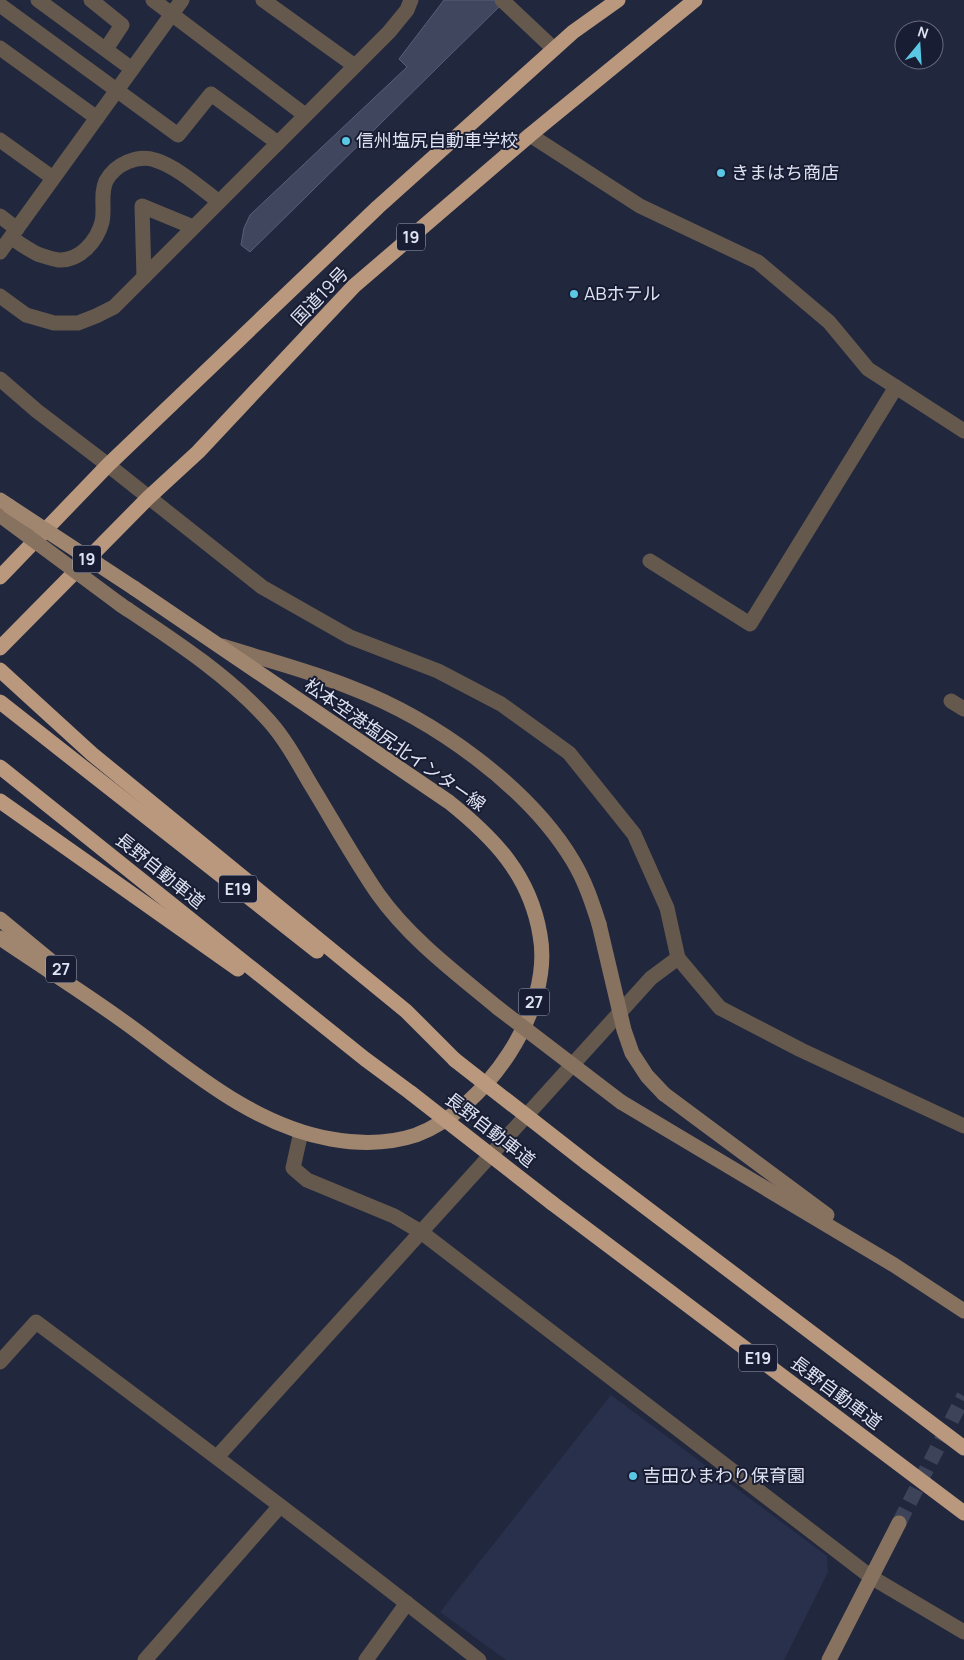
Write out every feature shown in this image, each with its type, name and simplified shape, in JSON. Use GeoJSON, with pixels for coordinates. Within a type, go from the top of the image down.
{"type":"FeatureCollection","features":[{"type":"Feature","properties":{"kind":"highway","name":"国道19号"},"geometry":{"type":"LineString","coordinates":[[0,576],[108,465],[378,207],[572,32],[618,0]]}},
{"type":"Feature","properties":{"kind":"highway","name":"国道19号"},"geometry":{"type":"LineString","coordinates":[[0,648],[148,498],[198,452],[354,286],[530,135],[695,0]]}},
{"type":"Feature","properties":{"kind":"highway"},"geometry":{"type":"LineString","coordinates":[[0,670],[99,760],[406,1011],[455,1060]]}},
{"type":"Feature","properties":{"kind":"highway","name":"長野自動車道"},"geometry":{"type":"LineString","coordinates":[[0,702],[587,1164],[964,1448]]}},
{"type":"Feature","properties":{"kind":"highway","name":"長野自動車道"},"geometry":{"type":"LineString","coordinates":[[0,767],[365,1059],[552,1203],[964,1513]]}},
{"type":"Feature","properties":{"kind":"highway"},"geometry":{"type":"LineString","coordinates":[[0,801],[365,1059]]}},
{"type":"Feature","properties":{"kind":"main road","name":"松本空港塩尻北インター線"},"geometry":{"type":"LineString","coordinates":[[3,509],[134,588],[448,802],[474,822],[512,864],[526,886],[541,936],[541,965],[537,994],[528,1021],[492,1076],[480,1090],[437,1125],[415,1135],[390,1141],[365,1143],[332,1140],[301,1132],[267,1119],[202,1079],[121,1020]]}},
{"type":"Feature","properties":{"kind":"main road"},"geometry":{"type":"LineString","coordinates":[[0,654],[26,620]]}},
{"type":"Feature","properties":{"kind":"main road","name":"27"},"geometry":{"type":"LineString","coordinates":[[0,919],[121,1020]]}},
{"type":"Feature","properties":{"kind":"main road","name":"27"},"geometry":{"type":"LineString","coordinates":[[0,938],[121,1020]]}},
{"type":"Feature","properties":{"kind":"street"},"geometry":{"type":"LineString","coordinates":[[38,0],[55,5],[132,69]]}},
{"type":"Feature","properties":{"kind":"street"},"geometry":{"type":"LineString","coordinates":[[92,0],[122,25],[106,49]]}},
{"type":"Feature","properties":{"kind":"street"},"geometry":{"type":"LineString","coordinates":[[152,0],[305,115]]}},
{"type":"Feature","properties":{"kind":"street"},"geometry":{"type":"LineString","coordinates":[[0,252],[182,0]]}},
{"type":"Feature","properties":{"kind":"street"},"geometry":{"type":"LineString","coordinates":[[263,0],[283,6],[355,66]]}},
{"type":"Feature","properties":{"kind":"street"},"geometry":{"type":"LineString","coordinates":[[502,0],[554,49]]}},
{"type":"Feature","properties":{"kind":"street"},"geometry":{"type":"LineString","coordinates":[[0,296],[26,315],[54,323],[78,323],[114,306],[389,32],[407,10],[408,1]]}},
{"type":"Feature","properties":{"kind":"street"},"geometry":{"type":"LineString","coordinates":[[0,6],[178,135],[211,94],[278,143]]}},
{"type":"Feature","properties":{"kind":"street"},"geometry":{"type":"LineString","coordinates":[[0,48],[97,118]]}},
{"type":"Feature","properties":{"kind":"street"},"geometry":{"type":"LineString","coordinates":[[530,135],[640,206],[758,262],[829,322],[868,369],[964,431]]}},
{"type":"Feature","properties":{"kind":"street"},"geometry":{"type":"LineString","coordinates":[[0,140],[53,178]]}},
{"type":"Feature","properties":{"kind":"street"},"geometry":{"type":"LineString","coordinates":[[0,216],[14,233],[39,254],[60,260],[78,255],[92,244],[102,221],[102,198],[106,181],[117,168],[133,159],[154,159],[170,166],[219,202]]}},
{"type":"Feature","properties":{"kind":"street"},"geometry":{"type":"LineString","coordinates":[[144,276],[142,206],[193,227]]}},
{"type":"Feature","properties":{"kind":"street"},"geometry":{"type":"LineString","coordinates":[[0,379],[36,411],[108,465],[262,587],[350,637],[438,672],[501,704],[569,753],[634,834],[667,908],[678,958],[720,1008],[801,1050],[964,1126]]}},
{"type":"Feature","properties":{"kind":"street"},"geometry":{"type":"LineString","coordinates":[[650,561],[750,624],[896,387]]}},
{"type":"Feature","properties":{"kind":"street"},"geometry":{"type":"LineString","coordinates":[[3,509],[121,604],[204,663],[244,696],[270,722],[291,752],[358,865],[400,922],[498,1008],[621,1102],[894,1265],[964,1311]]}},
{"type":"Feature","properties":{"kind":"street"},"geometry":{"type":"LineString","coordinates":[[218,645],[353,688],[390,704],[427,725],[493,772],[525,802],[554,834],[586,886],[599,924],[624,1030],[632,1053],[646,1076],[664,1094],[894,1265]]}},
{"type":"Feature","properties":{"kind":"street"},"geometry":{"type":"LineString","coordinates":[[951,702],[964,709]]}},
{"type":"Feature","properties":{"kind":"street"},"geometry":{"type":"LineString","coordinates":[[217,1457],[651,978],[678,958]]}},
{"type":"Feature","properties":{"kind":"street"},"geometry":{"type":"LineString","coordinates":[[301,1132],[293,1168],[307,1180],[394,1216],[421,1232],[871,1577],[964,1632]]}},
{"type":"Feature","properties":{"kind":"street"},"geometry":{"type":"LineString","coordinates":[[0,1362],[36,1322],[217,1457],[479,1660]]}},
{"type":"Feature","properties":{"kind":"street"},"geometry":{"type":"LineString","coordinates":[[145,1660],[280,1506]]}},
{"type":"Feature","properties":{"kind":"street"},"geometry":{"type":"LineString","coordinates":[[829,1660],[899,1524]]}},
{"type":"Feature","properties":{"kind":"street"},"geometry":{"type":"LineString","coordinates":[[366,1660],[407,1603]]}},
{"type":"Feature","properties":{"kind":"shaded area","name":"吉田ひまわり保育園"},"geometry":{"type":"Polygon","coordinates":[[[611,1395],[827,1556],[828,1572],[784,1660],[506,1660],[440,1612],[611,1395]]]}},
{"type":"Feature","properties":{"kind":"building","name":"信州塩尻自動車学校"},"geometry":{"type":"Polygon","coordinates":[[[444,0],[506,0],[250,252],[241,245],[244,228],[250,215],[407,67],[399,59],[444,0]]]}},
{"type":"Feature","properties":{"kind":"tunnel"},"geometry":{"type":"LineString","coordinates":[[899,1523],[964,1396]]}},
{"type":"Feature","properties":{"kind":"place","name":"信州塩尻自動車学校"},"geometry":{"type":"Point","coordinates":[346,141]}},
{"type":"Feature","properties":{"kind":"place","name":"きまはち商店"},"geometry":{"type":"Point","coordinates":[721,173]}},
{"type":"Feature","properties":{"kind":"place","name":"ABホテル"},"geometry":{"type":"Point","coordinates":[574,294]}},
{"type":"Feature","properties":{"kind":"place","name":"吉田ひまわり保育園"},"geometry":{"type":"Point","coordinates":[633,1476]}}]}
